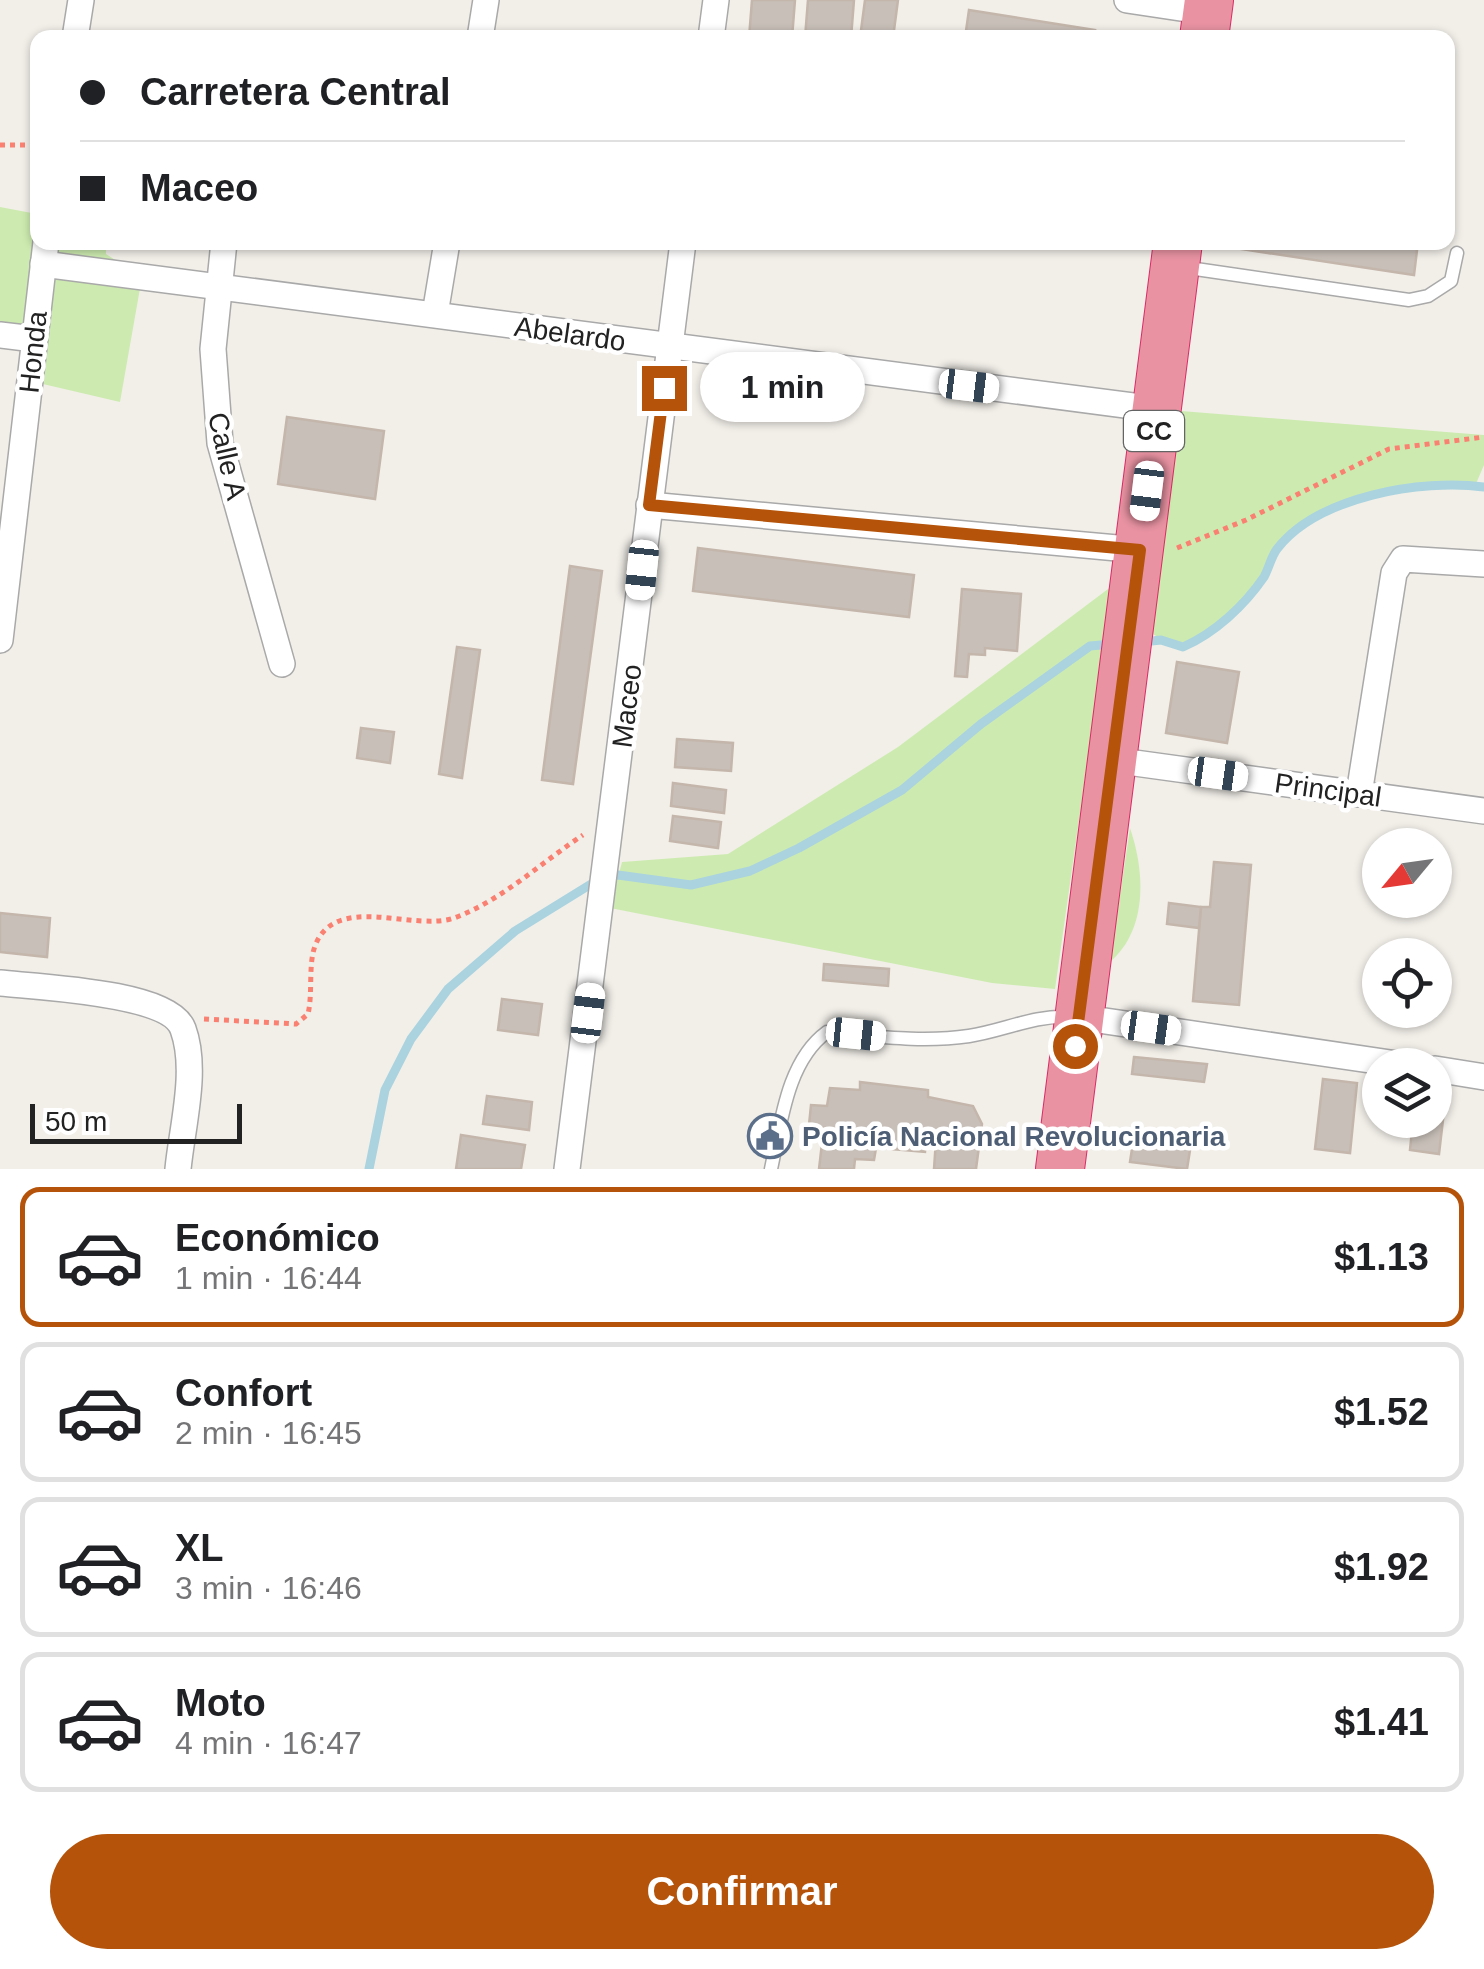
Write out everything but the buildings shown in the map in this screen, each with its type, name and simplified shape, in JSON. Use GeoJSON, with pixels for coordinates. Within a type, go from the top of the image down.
{"type":"FeatureCollection","features":[{"type":"Feature","properties":{"kind":"highway","name":"CC"},"geometry":{"type":"LineString","coordinates":[[1060,1169],[1176,254]]}},
{"type":"Feature","properties":{"kind":"street"},"geometry":{"type":"LineString","coordinates":[[76,30],[81,0]]}},
{"type":"Feature","properties":{"kind":"street"},"geometry":{"type":"LineString","coordinates":[[481,30],[486,0]]}},
{"type":"Feature","properties":{"kind":"street"},"geometry":{"type":"LineString","coordinates":[[712,30],[716,0]]}},
{"type":"Feature","properties":{"kind":"street"},"geometry":{"type":"LineString","coordinates":[[1127,0],[1206,16]]}},
{"type":"Feature","properties":{"kind":"street","name":"Calle A"},"geometry":{"type":"LineString","coordinates":[[223,250],[213,349],[220,443],[282,664]]}},
{"type":"Feature","properties":{"kind":"street"},"geometry":{"type":"LineString","coordinates":[[435,314],[446,250]]}},
{"type":"Feature","properties":{"kind":"street","name":"Maceo"},"geometry":{"type":"LineString","coordinates":[[568,1169],[682,250]]}},
{"type":"Feature","properties":{"kind":"street","name":"Abelardo"},"geometry":{"type":"LineString","coordinates":[[44,253],[219,290],[435,314],[668,348],[1156,409]]}},
{"type":"Feature","properties":{"kind":"street","name":"Honda"},"geometry":{"type":"LineString","coordinates":[[0,640],[5,566],[44,253]]}},
{"type":"Feature","properties":{"kind":"street"},"geometry":{"type":"LineString","coordinates":[[0,335],[34,339]]}},
{"type":"Feature","properties":{"kind":"street"},"geometry":{"type":"LineString","coordinates":[[649,505],[1140,550]]}},
{"type":"Feature","properties":{"kind":"street"},"geometry":{"type":"LineString","coordinates":[[1359,794],[1394,573],[1404,559],[1484,564]]}},
{"type":"Feature","properties":{"kind":"street","name":"Principal"},"geometry":{"type":"LineString","coordinates":[[1113,760],[1484,811]]}},
{"type":"Feature","properties":{"kind":"street"},"geometry":{"type":"LineString","coordinates":[[0,983],[145,1004],[172,1013],[183,1027],[188,1059],[178,1169]]}},
{"type":"Feature","properties":{"kind":"street"},"geometry":{"type":"LineString","coordinates":[[1078,1017],[1362,1059]]}},
{"type":"Feature","properties":{"kind":"street"},"geometry":{"type":"LineString","coordinates":[[1452,1072],[1484,1077]]}},
{"type":"Feature","properties":{"kind":"lane"},"geometry":{"type":"LineString","coordinates":[[1176,254],[1409,300],[1428,296],[1451,281],[1457,253]]}},
{"type":"Feature","properties":{"kind":"lane"},"geometry":{"type":"LineString","coordinates":[[771,1169],[795,1075],[810,1044],[827,1032],[915,1040],[971,1036],[1052,1016],[1078,1017]]}},
{"type":"Feature","properties":{"kind":"path"},"geometry":{"type":"LineString","coordinates":[[0,145],[30,144]]}},
{"type":"Feature","properties":{"kind":"path"},"geometry":{"type":"LineString","coordinates":[[1140,550],[1179,548],[1388,450],[1484,437]]}},
{"type":"Feature","properties":{"kind":"path"},"geometry":{"type":"LineString","coordinates":[[183,1027],[206,1018],[296,1024],[308,1014],[315,946],[325,930],[344,918],[386,917],[432,924],[458,917],[611,832]]}},
{"type":"Feature","properties":{"kind":"green space"},"geometry":{"type":"Polygon","coordinates":[[[0,207],[30,213],[30,250],[106,250],[106,254],[142,277],[120,402],[30,381],[34,339],[0,335],[0,207]]]}},
{"type":"Feature","properties":{"kind":"green space"},"geometry":{"type":"Polygon","coordinates":[[[1156,409],[1484,435],[1484,465],[1475,486],[1394,492],[1341,504],[1317,515],[1276,550],[1263,577],[1238,609],[1183,647],[1142,626],[1112,588],[1055,989],[992,983],[610,908],[622,862],[728,854],[898,747],[1112,586],[1156,409]]]}},
{"type":"Feature","properties":{"kind":"green space"},"geometry":{"type":"Polygon","coordinates":[[[1130,828],[1139,863],[1140,899],[1131,933],[1110,962],[1130,828]]]}},
{"type":"Feature","properties":{"kind":"waterway"},"geometry":{"type":"LineString","coordinates":[[1142,642],[1161,640],[1183,647],[1206,634],[1247,598],[1264,577],[1277,549],[1295,531],[1344,504],[1402,489],[1484,487]]}},
{"type":"Feature","properties":{"kind":"waterway"},"geometry":{"type":"LineString","coordinates":[[369,1169],[385,1090],[411,1039],[448,989],[515,931],[596,881],[618,875],[691,885],[750,871],[799,848],[902,790],[981,724],[1090,646],[1112,644]]}},
{"type":"Feature","properties":{"kind":"place","name":"Policía Nacional Revolucionaria"},"geometry":{"type":"Point","coordinates":[770,1136]}},
{"type":"Feature","properties":{"kind":"route"},"geometry":{"type":"LineString","coordinates":[[664,388],[649,505],[1140,550],[1075,1046]]}}]}
